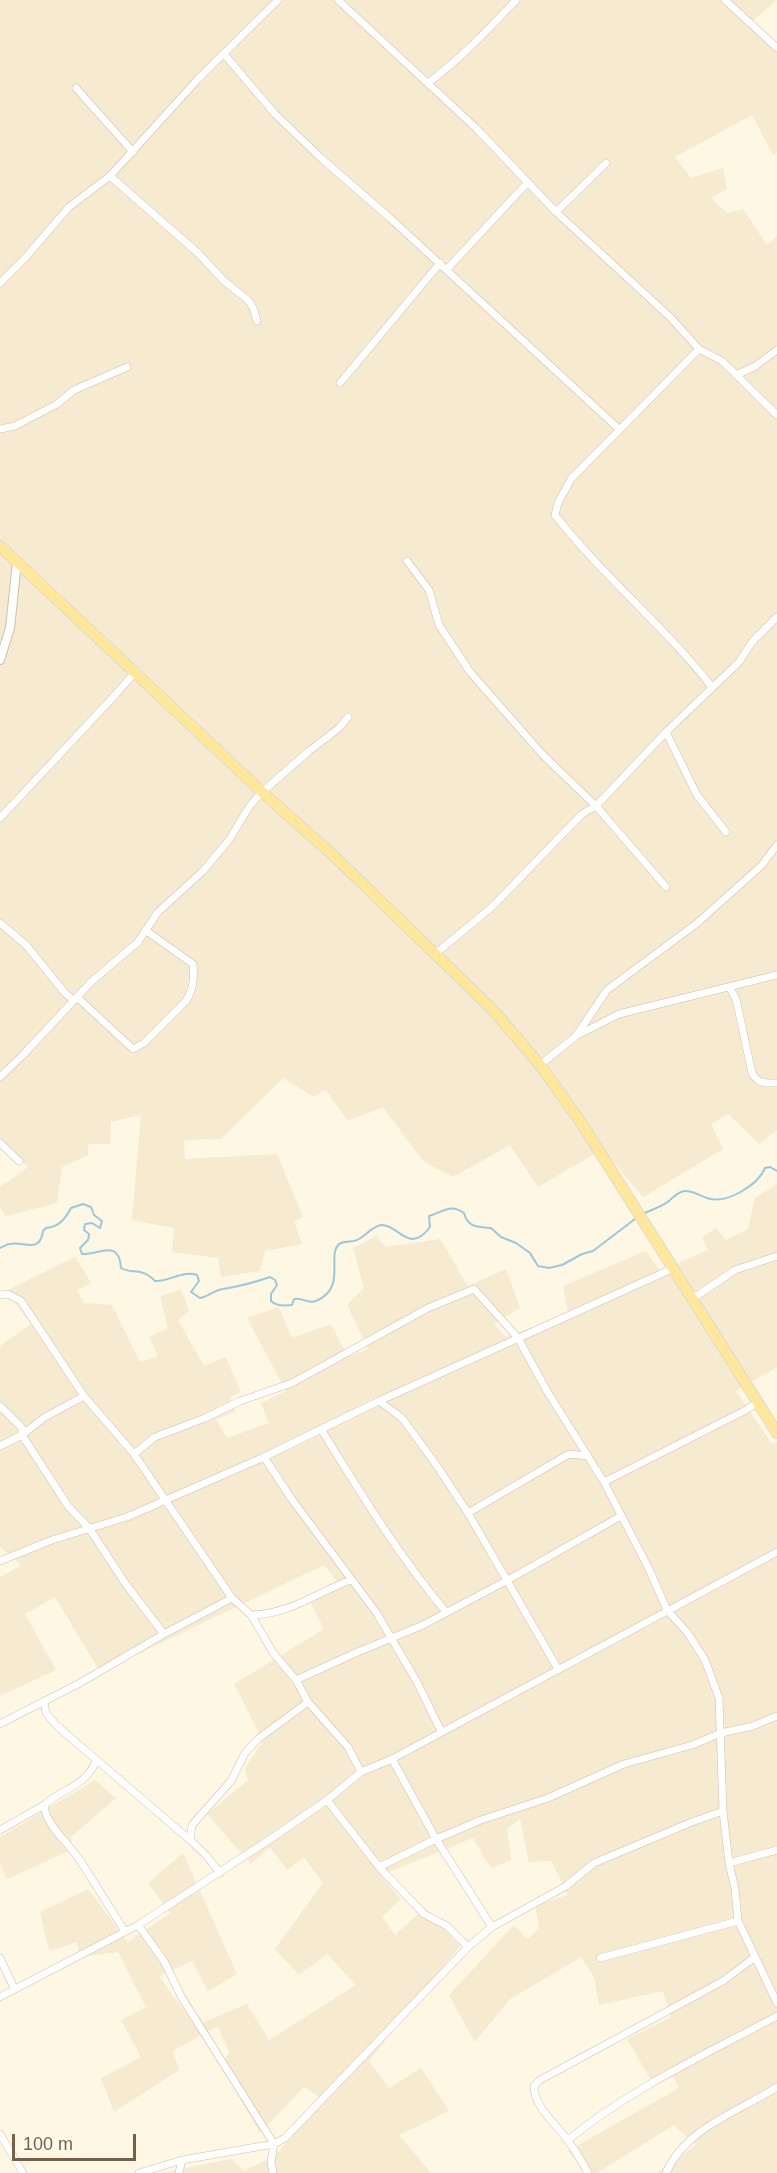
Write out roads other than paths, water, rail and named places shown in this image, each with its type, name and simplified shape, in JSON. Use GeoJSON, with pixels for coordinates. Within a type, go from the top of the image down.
{"type":"FeatureCollection","features":[{"type":"Feature","properties":{"kind":"main road"},"geometry":{"type":"LineString","coordinates":[[0,546],[136,671],[262,792],[335,857],[493,1010],[540,1065],[582,1124],[777,1433]]}},
{"type":"Feature","properties":{"kind":"street"},"geometry":{"type":"LineString","coordinates":[[0,283],[69,207],[110,176],[198,79],[278,0]]}},
{"type":"Feature","properties":{"kind":"street"},"geometry":{"type":"LineString","coordinates":[[338,0],[476,128],[556,212],[670,317],[699,349],[722,362],[777,415]]}},
{"type":"Feature","properties":{"kind":"street"},"geometry":{"type":"LineString","coordinates":[[428,84],[462,56],[516,0]]}},
{"type":"Feature","properties":{"kind":"street"},"geometry":{"type":"LineString","coordinates":[[725,0],[777,48]]}},
{"type":"Feature","properties":{"kind":"street"},"geometry":{"type":"LineString","coordinates":[[224,54],[275,114],[322,159],[447,269],[619,429]]}},
{"type":"Feature","properties":{"kind":"street"},"geometry":{"type":"LineString","coordinates":[[76,88],[133,152]]}},
{"type":"Feature","properties":{"kind":"street"},"geometry":{"type":"LineString","coordinates":[[556,212],[606,163]]}},
{"type":"Feature","properties":{"kind":"street"},"geometry":{"type":"LineString","coordinates":[[110,176],[198,252],[224,281],[249,301],[257,321]]}},
{"type":"Feature","properties":{"kind":"street"},"geometry":{"type":"LineString","coordinates":[[447,269],[528,182]]}},
{"type":"Feature","properties":{"kind":"street"},"geometry":{"type":"LineString","coordinates":[[340,383],[440,263]]}},
{"type":"Feature","properties":{"kind":"street"},"geometry":{"type":"LineString","coordinates":[[699,349],[571,479],[558,502],[555,515],[691,661],[712,687]]}},
{"type":"Feature","properties":{"kind":"street"},"geometry":{"type":"LineString","coordinates":[[736,375],[754,367],[777,350]]}},
{"type":"Feature","properties":{"kind":"street"},"geometry":{"type":"LineString","coordinates":[[0,429],[15,426],[57,404],[74,390],[127,367]]}},
{"type":"Feature","properties":{"kind":"street"},"geometry":{"type":"LineString","coordinates":[[407,561],[429,590],[439,625],[470,672],[536,748],[596,806],[666,887]]}},
{"type":"Feature","properties":{"kind":"street"},"geometry":{"type":"LineString","coordinates":[[0,660],[10,628],[17,562]]}},
{"type":"Feature","properties":{"kind":"street"},"geometry":{"type":"LineString","coordinates":[[435,954],[492,907],[582,814],[596,806],[666,732],[740,662],[752,642],[777,617]]}},
{"type":"Feature","properties":{"kind":"street"},"geometry":{"type":"LineString","coordinates":[[0,818],[136,671]]}},
{"type":"Feature","properties":{"kind":"street"},"geometry":{"type":"LineString","coordinates":[[0,1077],[91,982],[138,942],[158,912],[209,864],[229,840],[249,807],[262,792],[339,728],[348,717]]}},
{"type":"Feature","properties":{"kind":"street"},"geometry":{"type":"LineString","coordinates":[[666,732],[697,795],[726,832]]}},
{"type":"Feature","properties":{"kind":"street"},"geometry":{"type":"LineString","coordinates":[[576,1036],[607,990],[704,917],[761,866],[777,845]]}},
{"type":"Feature","properties":{"kind":"street"},"geometry":{"type":"LineString","coordinates":[[0,923],[27,945],[65,993],[76,999],[133,1049],[144,1043],[186,1001],[194,980],[193,964],[145,930]]}},
{"type":"Feature","properties":{"kind":"street"},"geometry":{"type":"LineString","coordinates":[[540,1065],[576,1036],[619,1014],[777,975]]}},
{"type":"Feature","properties":{"kind":"street"},"geometry":{"type":"LineString","coordinates":[[729,988],[736,999],[755,1080],[763,1083],[777,1083]]}},
{"type":"Feature","properties":{"kind":"street"},"geometry":{"type":"LineString","coordinates":[[0,1143],[19,1161]]}},
{"type":"Feature","properties":{"kind":"street"},"geometry":{"type":"LineString","coordinates":[[692,1299],[735,1270],[777,1256]]}},
{"type":"Feature","properties":{"kind":"street"},"geometry":{"type":"LineString","coordinates":[[0,1561],[52,1540],[127,1517],[164,1501],[674,1268]]}},
{"type":"Feature","properties":{"kind":"street"},"geometry":{"type":"LineString","coordinates":[[134,1454],[155,1437],[206,1418],[240,1401],[292,1383],[428,1308],[474,1289],[518,1338],[547,1391],[604,1482],[649,1569],[667,1610],[687,1632],[705,1660],[719,1698],[723,1811],[738,1921],[777,2003]]}},
{"type":"Feature","properties":{"kind":"street"},"geometry":{"type":"LineString","coordinates":[[0,1295],[8,1294],[21,1301],[84,1396],[134,1454],[232,1598],[251,1615],[274,1654],[296,1680],[308,1702],[348,1747],[361,1772]]}},
{"type":"Feature","properties":{"kind":"street"},"geometry":{"type":"LineString","coordinates":[[0,1446],[22,1436],[45,1417],[84,1396]]}},
{"type":"Feature","properties":{"kind":"street"},"geometry":{"type":"LineString","coordinates":[[379,1401],[406,1423],[468,1513],[558,1669]]}},
{"type":"Feature","properties":{"kind":"street"},"geometry":{"type":"LineString","coordinates":[[604,1482],[744,1412],[757,1403]]}},
{"type":"Feature","properties":{"kind":"street"},"geometry":{"type":"LineString","coordinates":[[0,1406],[22,1428],[22,1436],[68,1506],[89,1528],[125,1583],[164,1634]]}},
{"type":"Feature","properties":{"kind":"street"},"geometry":{"type":"LineString","coordinates":[[321,1429],[383,1529],[422,1584],[446,1612]]}},
{"type":"Feature","properties":{"kind":"street"},"geometry":{"type":"LineString","coordinates":[[468,1513],[569,1454],[588,1456]]}},
{"type":"Feature","properties":{"kind":"street"},"geometry":{"type":"LineString","coordinates":[[264,1457],[293,1501],[376,1612],[417,1682],[441,1731]]}},
{"type":"Feature","properties":{"kind":"street"},"geometry":{"type":"LineString","coordinates":[[296,1680],[423,1625],[621,1516]]}},
{"type":"Feature","properties":{"kind":"street"},"geometry":{"type":"LineString","coordinates":[[0,1997],[138,1925],[220,1873],[327,1800],[361,1772],[392,1759],[777,1552]]}},
{"type":"Feature","properties":{"kind":"street"},"geometry":{"type":"LineString","coordinates":[[251,1615],[269,1615],[286,1610],[351,1580]]}},
{"type":"Feature","properties":{"kind":"street"},"geometry":{"type":"LineString","coordinates":[[0,1724],[78,1684],[232,1598]]}},
{"type":"Feature","properties":{"kind":"street"},"geometry":{"type":"LineString","coordinates":[[44,1701],[46,1713],[57,1726],[190,1840],[220,1873]]}},
{"type":"Feature","properties":{"kind":"street"},"geometry":{"type":"LineString","coordinates":[[190,1840],[192,1825],[231,1781],[245,1753],[258,1739],[308,1702]]}},
{"type":"Feature","properties":{"kind":"street"},"geometry":{"type":"LineString","coordinates":[[380,1867],[481,1820],[548,1798],[624,1764],[692,1745],[722,1733],[753,1726],[777,1716]]}},
{"type":"Feature","properties":{"kind":"street"},"geometry":{"type":"LineString","coordinates":[[392,1759],[436,1839],[492,1927]]}},
{"type":"Feature","properties":{"kind":"street"},"geometry":{"type":"LineString","coordinates":[[0,1830],[77,1785],[91,1773],[96,1761]]}},
{"type":"Feature","properties":{"kind":"street"},"geometry":{"type":"LineString","coordinates":[[327,1800],[380,1867],[424,1914],[447,1926],[468,1947]]}},
{"type":"Feature","properties":{"kind":"street"},"geometry":{"type":"LineString","coordinates":[[44,1805],[45,1815],[79,1859],[125,1931]]}},
{"type":"Feature","properties":{"kind":"street"},"geometry":{"type":"LineString","coordinates":[[139,2173],[182,2160],[274,2144],[285,2138],[468,1947],[492,1927],[566,1886],[594,1863],[723,1811]]}},
{"type":"Feature","properties":{"kind":"street"},"geometry":{"type":"LineString","coordinates":[[729,1863],[777,1850]]}},
{"type":"Feature","properties":{"kind":"street"},"geometry":{"type":"LineString","coordinates":[[600,1958],[738,1921]]}},
{"type":"Feature","properties":{"kind":"street"},"geometry":{"type":"LineString","coordinates":[[138,1925],[164,1961],[182,1998],[274,2144],[271,2162],[273,2173]]}},
{"type":"Feature","properties":{"kind":"street"},"geometry":{"type":"LineString","coordinates":[[588,2173],[568,2140],[534,2095],[534,2086],[540,2080],[723,1981],[755,1957]]}},
{"type":"Feature","properties":{"kind":"street"},"geometry":{"type":"LineString","coordinates":[[0,1958],[14,1988]]}},
{"type":"Feature","properties":{"kind":"street"},"geometry":{"type":"LineString","coordinates":[[568,2140],[594,2119],[630,2097],[777,2016]]}},
{"type":"Feature","properties":{"kind":"street"},"geometry":{"type":"LineString","coordinates":[[666,2173],[671,2161],[691,2139],[729,2113],[777,2087]]}},
{"type":"Feature","properties":{"kind":"street"},"geometry":{"type":"LineString","coordinates":[[0,2134],[23,2173]]}},
{"type":"Feature","properties":{"kind":"street"},"geometry":{"type":"LineString","coordinates":[[179,2173],[182,2160]]}},
{"type":"Feature","properties":{"kind":"waterway"},"geometry":{"type":"LineString","coordinates":[[645,1213],[665,1204],[683,1191],[707,1198],[723,1199],[749,1187],[765,1168],[770,1167],[777,1171]]}},
{"type":"Feature","properties":{"kind":"waterway"},"geometry":{"type":"LineString","coordinates":[[0,1248],[9,1244],[31,1245],[39,1242],[46,1228],[58,1224],[71,1208],[83,1204],[91,1207],[94,1215],[102,1221],[100,1228],[92,1223],[85,1224],[84,1230],[89,1234],[88,1240],[80,1248],[82,1254],[112,1251],[116,1253],[121,1268],[141,1272],[155,1281],[186,1274],[197,1275],[199,1281],[191,1292],[200,1298],[220,1290],[270,1277],[277,1285],[271,1294],[271,1301],[286,1306],[292,1305],[294,1299],[313,1302],[326,1295],[334,1279],[336,1248],[343,1242],[357,1240],[379,1225],[388,1226],[410,1239],[416,1238],[423,1235],[430,1227],[429,1216],[451,1208],[459,1210],[464,1213],[471,1224],[491,1228],[501,1237],[516,1243],[530,1253],[538,1266],[549,1268],[562,1265],[593,1251],[635,1219]]}}]}
